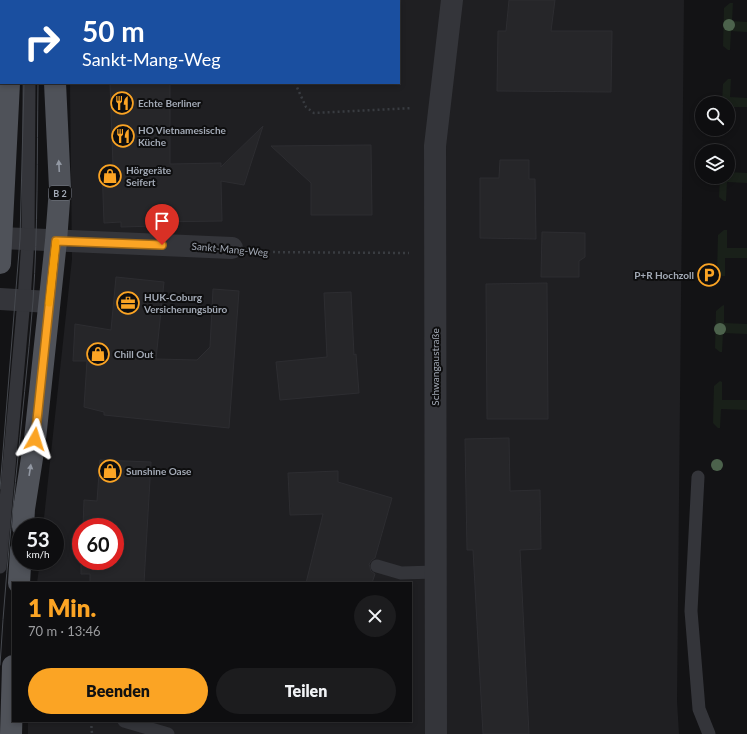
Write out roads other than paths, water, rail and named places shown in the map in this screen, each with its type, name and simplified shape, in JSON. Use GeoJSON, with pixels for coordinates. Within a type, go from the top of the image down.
{"type":"FeatureCollection","features":[{"type":"Feature","properties":{"kind":"main road"},"geometry":{"type":"LineString","coordinates":[[0,264],[9,84]]}},
{"type":"Feature","properties":{"kind":"main road","name":"B 2"},"geometry":{"type":"LineString","coordinates":[[24,518],[35,439],[56,241],[60,188],[55,84]]}},
{"type":"Feature","properties":{"kind":"main road"},"geometry":{"type":"LineString","coordinates":[[19,582],[20,570]]}},
{"type":"Feature","properties":{"kind":"main road"},"geometry":{"type":"LineString","coordinates":[[11,734],[12,698]]}},
{"type":"Feature","properties":{"kind":"street","name":"Schwangaustraße"},"geometry":{"type":"LineString","coordinates":[[436,734],[435,146],[452,0]]}},
{"type":"Feature","properties":{"kind":"street","name":"Sankt-Mang-Weg"},"geometry":{"type":"LineString","coordinates":[[1,238],[232,248]]}},
{"type":"Feature","properties":{"kind":"street"},"geometry":{"type":"LineString","coordinates":[[0,299],[49,302]]}},
{"type":"Feature","properties":{"kind":"lane"},"geometry":{"type":"LineString","coordinates":[[0,567],[24,300],[28,239],[29,84]]}},
{"type":"Feature","properties":{"kind":"lane"},"geometry":{"type":"LineString","coordinates":[[698,477],[691,611],[699,709],[709,734]]}},
{"type":"Feature","properties":{"kind":"lane"},"geometry":{"type":"LineString","coordinates":[[377,566],[401,573],[435,572]]}},
{"type":"Feature","properties":{"kind":"lane"},"geometry":{"type":"LineString","coordinates":[[127,722],[168,734]]}},
{"type":"Feature","properties":{"kind":"tram line"},"geometry":{"type":"LineString","coordinates":[[0,489],[20,239],[24,84]]}},
{"type":"Feature","properties":{"kind":"tram line"},"geometry":{"type":"LineString","coordinates":[[0,665],[35,274],[38,84]]}},
{"type":"Feature","properties":{"kind":"place","name":"Echte Berliner"},"geometry":{"type":"Point","coordinates":[122,103]}},
{"type":"Feature","properties":{"kind":"place","name":"HO Vietnamesische Küche"},"geometry":{"type":"Point","coordinates":[123,136]}},
{"type":"Feature","properties":{"kind":"place","name":"Hörgeräte Seifert"},"geometry":{"type":"Point","coordinates":[110,176]}},
{"type":"Feature","properties":{"kind":"place","name":"P+R Hochzoll"},"geometry":{"type":"Point","coordinates":[709,275]}},
{"type":"Feature","properties":{"kind":"place","name":"HUK-Coburg Versicherungsbüro"},"geometry":{"type":"Point","coordinates":[128,303]}},
{"type":"Feature","properties":{"kind":"place","name":"Chill Out"},"geometry":{"type":"Point","coordinates":[98,354]}},
{"type":"Feature","properties":{"kind":"place","name":"Sunshine Oase"},"geometry":{"type":"Point","coordinates":[110,471]}}]}
